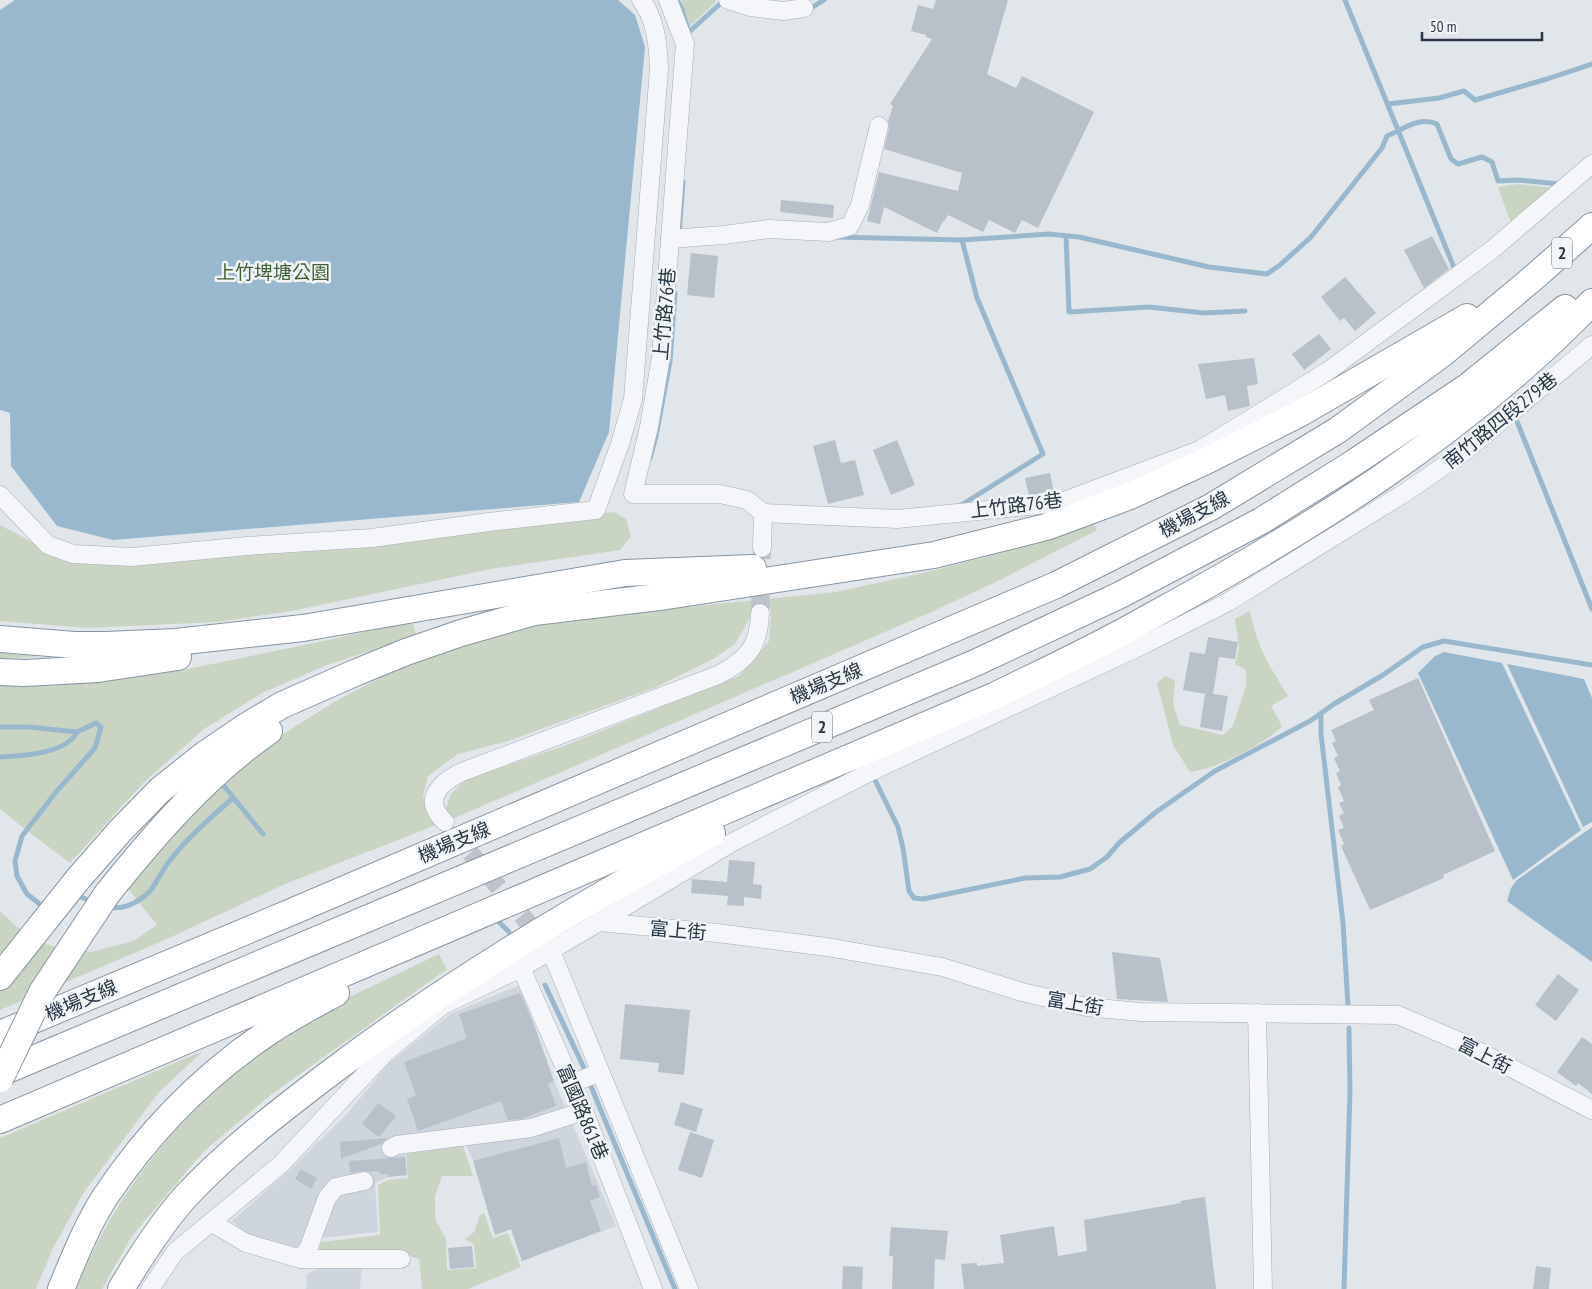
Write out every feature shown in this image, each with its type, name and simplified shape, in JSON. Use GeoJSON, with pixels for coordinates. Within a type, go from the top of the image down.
{"type":"FeatureCollection","features":[{"type":"Feature","properties":{"kind":"highway","name":"機場支線"},"geometry":{"type":"LineString","coordinates":[[0,1034],[289,913],[1056,585],[1211,507],[1338,430],[1442,354],[1592,226]]}},
{"type":"Feature","properties":{"kind":"highway"},"geometry":{"type":"LineString","coordinates":[[0,977],[78,879],[120,831],[160,790],[204,755],[282,705],[406,652],[460,633],[534,612],[667,596],[934,555],[1036,529],[1130,496],[1206,461],[1299,414],[1532,279]]}},
{"type":"Feature","properties":{"kind":"highway","name":"機場支線"},"geometry":{"type":"LineString","coordinates":[[0,1073],[975,663],[1120,595],[1261,521],[1356,462],[1466,387],[1566,308],[1592,285]]}},
{"type":"Feature","properties":{"kind":"highway"},"geometry":{"type":"LineString","coordinates":[[0,1120],[994,696],[1146,620],[1317,519],[1394,468],[1464,417],[1513,378],[1570,326],[1592,302]]}},
{"type":"Feature","properties":{"kind":"highway"},"geometry":{"type":"LineString","coordinates":[[0,639],[74,645],[176,642],[303,628],[625,573],[868,564]]}},
{"type":"Feature","properties":{"kind":"highway"},"geometry":{"type":"LineString","coordinates":[[0,672],[98,669],[126,665],[213,652],[303,628]]}},
{"type":"Feature","properties":{"kind":"highway"},"geometry":{"type":"LineString","coordinates":[[0,1080],[42,992],[107,894],[149,841],[197,791],[256,740],[357,672]]}},
{"type":"Feature","properties":{"kind":"highway"},"geometry":{"type":"LineString","coordinates":[[121,1289],[152,1240],[185,1197],[227,1155],[273,1117],[369,1044],[474,973],[583,906],[844,760]]}},
{"type":"Feature","properties":{"kind":"highway"},"geometry":{"type":"LineString","coordinates":[[61,1289],[80,1244],[104,1198],[140,1147],[176,1107],[228,1061],[271,1030],[480,916]]}},
{"type":"Feature","properties":{"kind":"street"},"geometry":{"type":"LineString","coordinates":[[0,495],[48,545],[73,554],[132,557],[246,546],[372,538],[596,510],[620,444],[633,389],[659,69],[657,37],[646,7],[640,0]]}},
{"type":"Feature","properties":{"kind":"street","name":"上竹路76巷"},"geometry":{"type":"LineString","coordinates":[[668,0],[685,44],[661,357],[649,427],[633,494],[720,494],[747,500],[763,513],[897,519],[1059,503],[1200,450],[1328,370],[1493,249],[1592,164]]}},
{"type":"Feature","properties":{"kind":"street"},"geometry":{"type":"LineString","coordinates":[[728,0],[750,7],[783,12],[804,8]]}},
{"type":"Feature","properties":{"kind":"street"},"geometry":{"type":"LineString","coordinates":[[670,239],[769,229],[828,232],[850,226],[860,205],[879,126]]}},
{"type":"Feature","properties":{"kind":"street","name":"南竹路四段279巷"},"geometry":{"type":"LineString","coordinates":[[599,922],[731,843],[870,772],[1147,643],[1228,602],[1406,492],[1464,452],[1592,345]]}},
{"type":"Feature","properties":{"kind":"street"},"geometry":{"type":"LineString","coordinates":[[762,548],[763,513]]}},
{"type":"Feature","properties":{"kind":"street"},"geometry":{"type":"LineString","coordinates":[[445,822],[437,812],[434,800],[437,793],[448,780],[462,772],[730,669],[749,653],[755,644],[759,634],[760,613]]}},
{"type":"Feature","properties":{"kind":"street"},"geometry":{"type":"LineString","coordinates":[[150,1289],[175,1252],[280,1165],[385,1053],[443,1005],[521,968],[599,922]]}},
{"type":"Feature","properties":{"kind":"street","name":"富上街"},"geometry":{"type":"LineString","coordinates":[[599,922],[717,933],[865,953],[942,967],[1022,992],[1086,1007],[1141,1012],[1398,1015],[1463,1043],[1592,1110]]}},
{"type":"Feature","properties":{"kind":"street"},"geometry":{"type":"LineString","coordinates":[[551,951],[689,1289]]}},
{"type":"Feature","properties":{"kind":"street","name":"富國路861巷"},"geometry":{"type":"LineString","coordinates":[[521,968],[584,1111],[653,1289]]}},
{"type":"Feature","properties":{"kind":"street"},"geometry":{"type":"LineString","coordinates":[[1257,1013],[1263,1289]]}},
{"type":"Feature","properties":{"kind":"street"},"geometry":{"type":"LineString","coordinates":[[571,1084],[600,1072]]}},
{"type":"Feature","properties":{"kind":"street"},"geometry":{"type":"LineString","coordinates":[[391,1148],[397,1145],[531,1128],[584,1111]]}},
{"type":"Feature","properties":{"kind":"street"},"geometry":{"type":"LineString","coordinates":[[301,1259],[308,1247],[327,1198],[336,1187],[364,1181]]}},
{"type":"Feature","properties":{"kind":"street"},"geometry":{"type":"LineString","coordinates":[[211,1222],[246,1243],[301,1259],[401,1259]]}},
{"type":"Feature","properties":{"kind":"shaded area"},"geometry":{"type":"Polygon","coordinates":[[[520,985],[554,1081],[616,1226],[522,1261],[511,1229],[495,1235],[473,1161],[460,1130],[404,1140],[407,1175],[388,1177],[375,1183],[378,1232],[321,1238],[297,1251],[253,1239],[232,1221],[294,1166],[349,1112],[388,1064],[452,1013],[520,985]]]}},
{"type":"Feature","properties":{"kind":"shaded area"},"geometry":{"type":"Polygon","coordinates":[[[362,1265],[360,1289],[306,1289],[307,1274],[322,1267],[362,1265]]]}},
{"type":"Feature","properties":{"kind":"green space"},"geometry":{"type":"Polygon","coordinates":[[[681,0],[715,0],[716,2],[690,26],[681,0]]]}},
{"type":"Feature","properties":{"kind":"green space"},"geometry":{"type":"Polygon","coordinates":[[[1518,184],[1554,188],[1511,223],[1498,187],[1518,184]]]}},
{"type":"Feature","properties":{"kind":"green space"},"geometry":{"type":"Polygon","coordinates":[[[614,512],[626,519],[631,537],[620,550],[491,569],[292,611],[217,622],[87,628],[0,621],[0,525],[55,554],[556,519],[614,512]]]}},
{"type":"Feature","properties":{"kind":"green space"},"geometry":{"type":"Polygon","coordinates":[[[1094,524],[1097,530],[996,582],[929,613],[450,820],[445,811],[451,794],[465,780],[569,744],[739,676],[769,641],[770,608],[755,611],[735,644],[713,659],[656,687],[508,741],[458,754],[428,776],[423,796],[428,814],[436,815],[439,824],[285,884],[167,939],[0,1010],[0,911],[17,927],[51,946],[91,952],[133,941],[157,925],[126,886],[222,780],[283,734],[336,701],[397,669],[469,642],[567,619],[836,592],[936,570],[1014,549],[1094,524]]]}},
{"type":"Feature","properties":{"kind":"green space"},"geometry":{"type":"Polygon","coordinates":[[[1250,611],[1256,635],[1265,656],[1288,696],[1271,706],[1282,726],[1260,743],[1240,754],[1214,766],[1190,772],[1173,745],[1157,683],[1165,676],[1175,680],[1173,704],[1180,725],[1223,735],[1233,726],[1246,686],[1246,670],[1235,664],[1239,648],[1235,619],[1250,611]]]}},
{"type":"Feature","properties":{"kind":"green space"},"geometry":{"type":"Polygon","coordinates":[[[412,621],[416,636],[327,665],[262,693],[204,729],[143,783],[70,863],[0,810],[0,683],[100,680],[183,670],[412,621]]]}},
{"type":"Feature","properties":{"kind":"green space"},"geometry":{"type":"Polygon","coordinates":[[[0,653],[41,656],[0,660],[0,653]]]}},
{"type":"Feature","properties":{"kind":"green space"},"geometry":{"type":"Polygon","coordinates":[[[439,954],[447,969],[272,1094],[204,1151],[132,1236],[102,1289],[76,1289],[95,1248],[117,1208],[142,1171],[170,1136],[201,1104],[269,1046],[314,1016],[342,1000],[439,954]]]}},
{"type":"Feature","properties":{"kind":"green space"},"geometry":{"type":"Polygon","coordinates":[[[203,1051],[159,1092],[84,1192],[53,1248],[36,1289],[0,1289],[0,1138],[203,1051]]]}},
{"type":"Feature","properties":{"kind":"green space"},"geometry":{"type":"Polygon","coordinates":[[[463,1146],[473,1176],[442,1176],[435,1196],[435,1219],[446,1239],[447,1270],[476,1268],[474,1244],[465,1239],[474,1232],[480,1215],[484,1213],[493,1238],[508,1233],[521,1267],[468,1289],[422,1289],[419,1259],[403,1254],[318,1254],[321,1242],[380,1235],[378,1185],[388,1180],[408,1178],[406,1154],[463,1146]]]}},
{"type":"Feature","properties":{"kind":"water","name":"上竹埤塘公園"},"geometry":{"type":"Polygon","coordinates":[[[15,0],[618,0],[635,15],[645,47],[609,432],[579,502],[113,540],[57,526],[11,466],[10,413],[0,410],[0,10],[15,0]]]}},
{"type":"Feature","properties":{"kind":"water"},"geometry":{"type":"Polygon","coordinates":[[[1444,652],[1502,663],[1581,830],[1513,880],[1418,673],[1435,656],[1444,652]]]}},
{"type":"Feature","properties":{"kind":"water"},"geometry":{"type":"Polygon","coordinates":[[[1507,664],[1584,679],[1592,698],[1592,822],[1583,827],[1507,664]]]}},
{"type":"Feature","properties":{"kind":"water"},"geometry":{"type":"Polygon","coordinates":[[[1592,827],[1592,962],[1507,901],[1511,888],[1517,880],[1592,827]]]}},
{"type":"Feature","properties":{"kind":"building"},"geometry":{"type":"Polygon","coordinates":[[[936,0],[1008,0],[987,74],[1016,88],[1022,76],[1094,112],[1038,228],[1022,220],[1015,233],[989,220],[983,232],[948,215],[937,233],[884,207],[880,224],[867,221],[879,172],[958,191],[962,173],[884,149],[889,128],[888,121],[893,106],[890,104],[932,39],[926,37],[926,35],[911,31],[918,5],[933,9],[936,0]]]}},
{"type":"Feature","properties":{"kind":"building"},"geometry":{"type":"Polygon","coordinates":[[[781,200],[834,205],[833,218],[780,212],[781,200]]]}},
{"type":"Feature","properties":{"kind":"building"},"geometry":{"type":"Polygon","coordinates":[[[1432,236],[1449,269],[1424,288],[1404,250],[1432,236]]]}},
{"type":"Feature","properties":{"kind":"building"},"geometry":{"type":"Polygon","coordinates":[[[691,253],[718,256],[714,298],[687,295],[691,253]]]}},
{"type":"Feature","properties":{"kind":"building"},"geometry":{"type":"Polygon","coordinates":[[[1345,277],[1376,313],[1355,331],[1344,318],[1340,321],[1321,297],[1345,277]]]}},
{"type":"Feature","properties":{"kind":"building"},"geometry":{"type":"Polygon","coordinates":[[[1319,334],[1331,349],[1304,370],[1292,354],[1319,334]]]}},
{"type":"Feature","properties":{"kind":"building"},"geometry":{"type":"Polygon","coordinates":[[[1254,358],[1258,384],[1247,386],[1250,406],[1228,411],[1225,395],[1206,399],[1198,364],[1254,358]]]}},
{"type":"Feature","properties":{"kind":"building"},"geometry":{"type":"Polygon","coordinates":[[[835,440],[841,463],[855,460],[864,495],[828,504],[813,446],[835,440]]]}},
{"type":"Feature","properties":{"kind":"building"},"geometry":{"type":"Polygon","coordinates":[[[897,440],[915,485],[891,495],[873,450],[897,440]]]}},
{"type":"Feature","properties":{"kind":"building"},"geometry":{"type":"Polygon","coordinates":[[[1050,473],[1054,493],[1029,495],[1025,478],[1050,473]]]}},
{"type":"Feature","properties":{"kind":"building"},"geometry":{"type":"Polygon","coordinates":[[[1208,637],[1238,642],[1235,659],[1219,657],[1213,694],[1228,696],[1222,731],[1200,727],[1205,694],[1183,690],[1190,652],[1205,654],[1208,637]]]}},
{"type":"Feature","properties":{"kind":"building"},"geometry":{"type":"Polygon","coordinates":[[[1418,678],[1495,851],[1443,875],[1444,878],[1370,910],[1341,846],[1344,844],[1338,830],[1344,828],[1339,816],[1344,813],[1339,803],[1344,801],[1338,787],[1341,785],[1336,773],[1340,771],[1334,758],[1338,756],[1332,743],[1336,741],[1331,730],[1374,710],[1369,700],[1418,678]]]}},
{"type":"Feature","properties":{"kind":"building"},"geometry":{"type":"Polygon","coordinates":[[[729,860],[755,862],[753,884],[762,885],[761,899],[744,897],[744,906],[727,905],[728,896],[691,893],[692,879],[727,882],[729,860]]]}},
{"type":"Feature","properties":{"kind":"building"},"geometry":{"type":"Polygon","coordinates":[[[1112,952],[1160,958],[1168,1002],[1117,999],[1112,952]]]}},
{"type":"Feature","properties":{"kind":"building"},"geometry":{"type":"Polygon","coordinates":[[[1558,974],[1579,990],[1556,1021],[1535,1005],[1558,974]]]}},
{"type":"Feature","properties":{"kind":"building"},"geometry":{"type":"Polygon","coordinates":[[[520,993],[533,1022],[554,1081],[548,1084],[556,1106],[521,1119],[508,1120],[501,1101],[418,1131],[407,1099],[416,1095],[404,1062],[467,1038],[459,1014],[520,993]]]}},
{"type":"Feature","properties":{"kind":"building"},"geometry":{"type":"Polygon","coordinates":[[[625,1004],[690,1010],[684,1075],[658,1072],[659,1063],[620,1059],[625,1004]]]}},
{"type":"Feature","properties":{"kind":"building"},"geometry":{"type":"Polygon","coordinates":[[[1582,1037],[1592,1044],[1592,1094],[1578,1083],[1576,1086],[1557,1072],[1582,1037]]]}},
{"type":"Feature","properties":{"kind":"building"},"geometry":{"type":"Polygon","coordinates":[[[681,1102],[703,1109],[696,1132],[674,1125],[681,1102]]]}},
{"type":"Feature","properties":{"kind":"building"},"geometry":{"type":"Polygon","coordinates":[[[378,1103],[396,1116],[379,1137],[362,1124],[378,1103]]]}},
{"type":"Feature","properties":{"kind":"building"},"geometry":{"type":"Polygon","coordinates":[[[690,1132],[714,1140],[702,1178],[678,1170],[690,1132]]]}},
{"type":"Feature","properties":{"kind":"building"},"geometry":{"type":"Polygon","coordinates":[[[387,1138],[381,1144],[341,1159],[340,1142],[387,1138]]]}},
{"type":"Feature","properties":{"kind":"building"},"geometry":{"type":"Polygon","coordinates":[[[559,1138],[566,1168],[586,1162],[592,1186],[596,1185],[600,1197],[590,1201],[601,1231],[522,1261],[511,1229],[495,1235],[473,1161],[559,1138]]]}},
{"type":"Feature","properties":{"kind":"building"},"geometry":{"type":"Polygon","coordinates":[[[405,1157],[407,1175],[388,1177],[388,1174],[380,1174],[379,1171],[350,1173],[349,1161],[405,1157]]]}},
{"type":"Feature","properties":{"kind":"building"},"geometry":{"type":"Polygon","coordinates":[[[301,1169],[317,1178],[311,1189],[295,1179],[301,1169]]]}},
{"type":"Feature","properties":{"kind":"building"},"geometry":{"type":"Polygon","coordinates":[[[1205,1197],[1216,1289],[964,1289],[961,1264],[977,1263],[977,1266],[1004,1263],[1000,1235],[1054,1226],[1058,1256],[1087,1251],[1084,1220],[1205,1197]]]}},
{"type":"Feature","properties":{"kind":"building"},"geometry":{"type":"Polygon","coordinates":[[[891,1227],[948,1231],[945,1260],[935,1259],[934,1289],[892,1289],[893,1256],[889,1256],[891,1227]]]}},
{"type":"Feature","properties":{"kind":"building"},"geometry":{"type":"Polygon","coordinates":[[[472,1246],[474,1267],[450,1269],[448,1248],[472,1246]]]}},
{"type":"Feature","properties":{"kind":"building"},"geometry":{"type":"Polygon","coordinates":[[[843,1266],[863,1267],[862,1289],[842,1289],[843,1266]]]}},
{"type":"Feature","properties":{"kind":"building"},"geometry":{"type":"Polygon","coordinates":[[[1536,1266],[1551,1268],[1549,1289],[1533,1289],[1536,1266]]]}},
{"type":"Feature","properties":{"kind":"waterway"},"geometry":{"type":"LineString","coordinates":[[677,0],[689,32],[721,3]]}},
{"type":"Feature","properties":{"kind":"waterway"},"geometry":{"type":"LineString","coordinates":[[808,10],[824,0]]}},
{"type":"Feature","properties":{"kind":"waterway"},"geometry":{"type":"LineString","coordinates":[[1345,0],[1455,270]]}},
{"type":"Feature","properties":{"kind":"waterway"},"geometry":{"type":"LineString","coordinates":[[1388,104],[1439,98],[1464,91],[1475,100],[1592,64]]}},
{"type":"Feature","properties":{"kind":"waterway"},"geometry":{"type":"LineString","coordinates":[[835,237],[962,240],[1049,234],[1079,237],[1209,267],[1267,274],[1311,237],[1382,148],[1387,136],[1418,122],[1437,124],[1451,159],[1458,164],[1482,157],[1492,162],[1498,181],[1518,180],[1559,184]]}},
{"type":"Feature","properties":{"kind":"waterway"},"geometry":{"type":"LineString","coordinates":[[679,234],[683,182]]}},
{"type":"Feature","properties":{"kind":"waterway"},"geometry":{"type":"LineString","coordinates":[[1066,236],[1069,312],[1149,307],[1204,313],[1245,311]]}},
{"type":"Feature","properties":{"kind":"waterway"},"geometry":{"type":"LineString","coordinates":[[958,507],[1043,454],[977,298],[962,240]]}},
{"type":"Feature","properties":{"kind":"waterway"},"geometry":{"type":"LineString","coordinates":[[650,458],[670,361],[675,293]]}},
{"type":"Feature","properties":{"kind":"waterway"},"geometry":{"type":"LineString","coordinates":[[1514,414],[1592,609]]}},
{"type":"Feature","properties":{"kind":"waterway"},"geometry":{"type":"LineString","coordinates":[[875,780],[898,827],[909,891],[914,898],[923,899],[1025,878],[1060,877],[1090,869],[1107,857],[1119,843],[1156,812],[1215,771],[1310,721],[1334,704],[1383,675],[1423,647],[1444,641],[1592,665]]}},
{"type":"Feature","properties":{"kind":"waterway"},"geometry":{"type":"LineString","coordinates":[[1321,714],[1321,734],[1343,923],[1348,1006]]}},
{"type":"Feature","properties":{"kind":"waterway"},"geometry":{"type":"LineString","coordinates":[[46,909],[27,894],[17,876],[15,861],[22,836],[56,792],[95,748],[101,727],[96,723],[77,732]]}},
{"type":"Feature","properties":{"kind":"waterway"},"geometry":{"type":"LineString","coordinates":[[0,727],[29,727],[77,732],[63,745],[54,749],[20,756],[0,757]]}},
{"type":"Feature","properties":{"kind":"waterway"},"geometry":{"type":"LineString","coordinates":[[219,780],[263,834]]}},
{"type":"Feature","properties":{"kind":"waterway"},"geometry":{"type":"LineString","coordinates":[[107,907],[118,908],[127,906],[137,902],[146,895],[168,863],[183,846],[233,798]]}},
{"type":"Feature","properties":{"kind":"waterway"},"geometry":{"type":"LineString","coordinates":[[76,899],[79,896],[92,902]]}},
{"type":"Feature","properties":{"kind":"waterway"},"geometry":{"type":"LineString","coordinates":[[499,922],[509,932]]}},
{"type":"Feature","properties":{"kind":"waterway"},"geometry":{"type":"LineString","coordinates":[[545,985],[584,1068]]}},
{"type":"Feature","properties":{"kind":"waterway"},"geometry":{"type":"LineString","coordinates":[[1344,1289],[1350,1091],[1349,1028]]}},
{"type":"Feature","properties":{"kind":"waterway"},"geometry":{"type":"LineString","coordinates":[[590,1084],[675,1289]]}},
{"type":"Feature","properties":{"kind":"tunnel"},"geometry":{"type":"LineString","coordinates":[[760,613],[762,548]]}},
{"type":"Feature","properties":{"kind":"tunnel"},"geometry":{"type":"LineString","coordinates":[[453,832],[543,941]]}}]}
